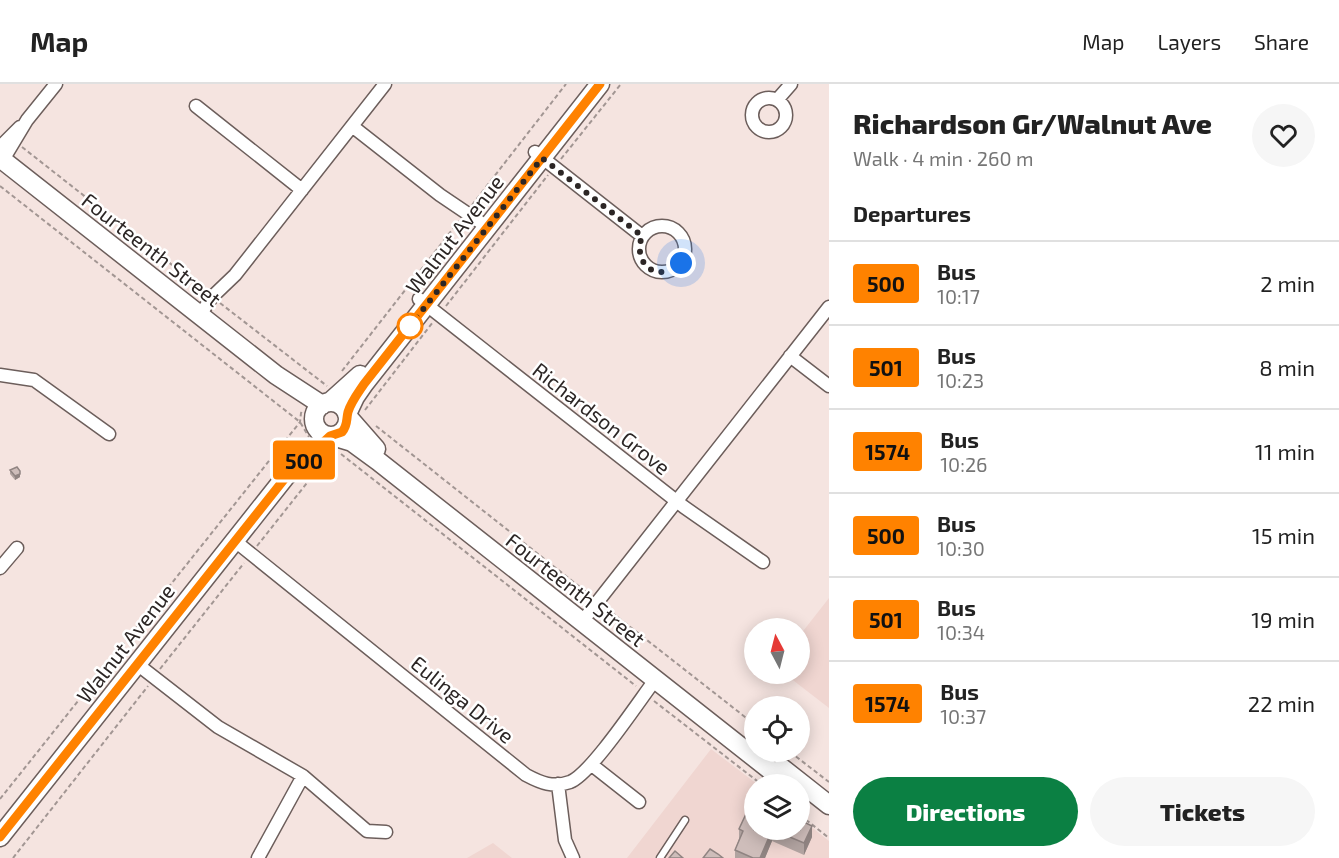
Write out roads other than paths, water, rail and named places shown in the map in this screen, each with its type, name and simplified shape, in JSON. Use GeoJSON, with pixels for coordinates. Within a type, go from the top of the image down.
{"type":"FeatureCollection","features":[{"type":"Feature","properties":{"kind":"street"},"geometry":{"type":"LineString","coordinates":[[1,155],[56,84]]}},
{"type":"Feature","properties":{"kind":"street"},"geometry":{"type":"LineString","coordinates":[[202,318],[385,84]]}},
{"type":"Feature","properties":{"kind":"street","name":"Walnut Avenue"},"geometry":{"type":"LineString","coordinates":[[544,159],[589,84]]}},
{"type":"Feature","properties":{"kind":"street","name":"Walnut Avenue"},"geometry":{"type":"LineString","coordinates":[[320,420],[342,432],[348,423],[354,420],[355,397],[428,306],[474,222],[544,159],[600,84]]}},
{"type":"Feature","properties":{"kind":"street"},"geometry":{"type":"LineString","coordinates":[[777,100],[790,84]]}},
{"type":"Feature","properties":{"kind":"street"},"geometry":{"type":"LineString","coordinates":[[196,106],[302,190]]}},
{"type":"Feature","properties":{"kind":"street"},"geometry":{"type":"LineString","coordinates":[[1,155],[15,142],[27,120]]}},
{"type":"Feature","properties":{"kind":"street"},"geometry":{"type":"LineString","coordinates":[[352,126],[474,222]]}},
{"type":"Feature","properties":{"kind":"street","name":"Fourteenth Street"},"geometry":{"type":"LineString","coordinates":[[1,155],[276,375],[320,420],[378,461],[650,687],[774,774]]}},
{"type":"Feature","properties":{"kind":"street"},"geometry":{"type":"LineString","coordinates":[[544,159],[642,236]]}},
{"type":"Feature","properties":{"kind":"street","name":"Walnut Avenue"},"geometry":{"type":"LineString","coordinates":[[0,837],[286,477],[320,420],[357,378],[428,306]]}},
{"type":"Feature","properties":{"kind":"street","name":"Richardson Grove"},"geometry":{"type":"LineString","coordinates":[[428,306],[676,501],[763,562]]}},
{"type":"Feature","properties":{"kind":"street"},"geometry":{"type":"LineString","coordinates":[[593,608],[829,307]]}},
{"type":"Feature","properties":{"kind":"street"},"geometry":{"type":"LineString","coordinates":[[790,356],[829,386]]}},
{"type":"Feature","properties":{"kind":"street"},"geometry":{"type":"LineString","coordinates":[[0,375],[34,380],[109,434]]}},
{"type":"Feature","properties":{"kind":"street","name":"Fourteenth Street"},"geometry":{"type":"LineString","coordinates":[[320,420],[341,405],[376,448],[593,608],[744,737]]}},
{"type":"Feature","properties":{"kind":"street","name":"Eulinga Drive"},"geometry":{"type":"LineString","coordinates":[[235,541],[526,775],[544,785],[558,784]]}},
{"type":"Feature","properties":{"kind":"street"},"geometry":{"type":"LineString","coordinates":[[0,568],[17,548]]}},
{"type":"Feature","properties":{"kind":"street"},"geometry":{"type":"LineString","coordinates":[[137,664],[218,727],[303,776],[367,831],[386,832]]}},
{"type":"Feature","properties":{"kind":"street"},"geometry":{"type":"LineString","coordinates":[[573,858],[565,840],[558,784],[572,781],[592,765],[650,687]]}},
{"type":"Feature","properties":{"kind":"street"},"geometry":{"type":"LineString","coordinates":[[775,762],[829,804]]}},
{"type":"Feature","properties":{"kind":"street"},"geometry":{"type":"LineString","coordinates":[[592,765],[639,802]]}},
{"type":"Feature","properties":{"kind":"street"},"geometry":{"type":"LineString","coordinates":[[258,858],[303,776]]}},
{"type":"Feature","properties":{"kind":"street"},"geometry":{"type":"LineString","coordinates":[[810,801],[829,817]]}},
{"type":"Feature","properties":{"kind":"lane"},"geometry":{"type":"LineString","coordinates":[[660,858],[685,820]]}}]}
